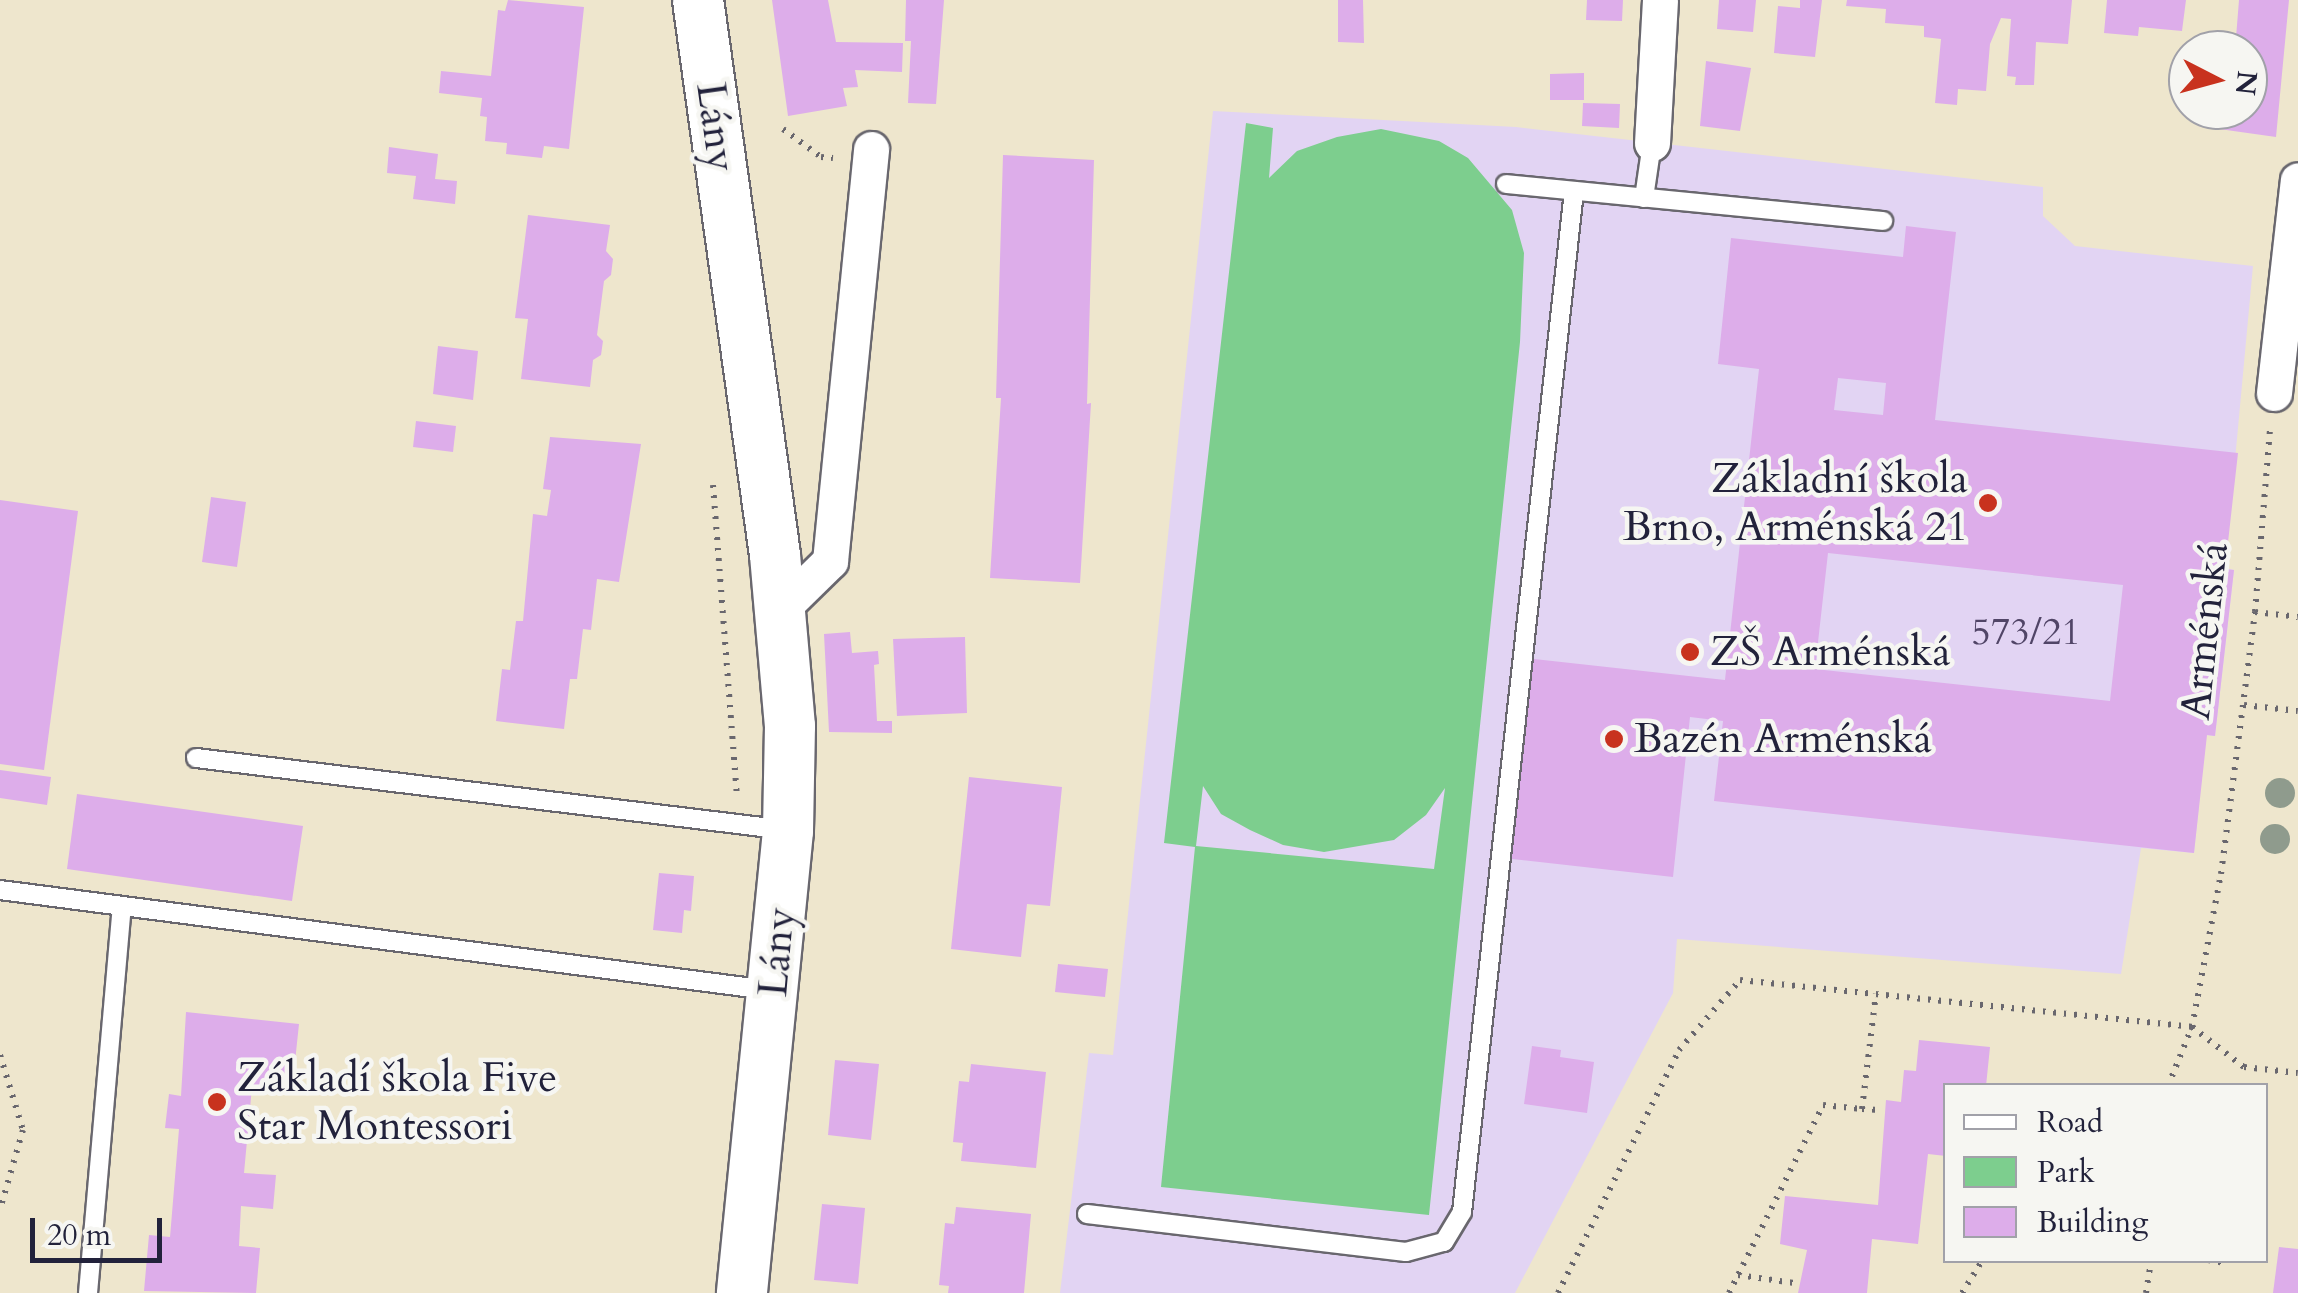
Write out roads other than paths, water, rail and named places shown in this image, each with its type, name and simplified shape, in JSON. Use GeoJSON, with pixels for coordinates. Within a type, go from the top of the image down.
{"type":"FeatureCollection","features":[{"type":"Feature","properties":{"kind":"street","name":"Lány"},"geometry":{"type":"LineString","coordinates":[[698,0],[780,610],[790,726],[788,830],[742,1293]]}},
{"type":"Feature","properties":{"kind":"street"},"geometry":{"type":"LineString","coordinates":[[1652,143],[1660,0]]}},
{"type":"Feature","properties":{"kind":"street"},"geometry":{"type":"LineString","coordinates":[[780,610],[830,561],[870,155]]}},
{"type":"Feature","properties":{"kind":"street"},"geometry":{"type":"LineString","coordinates":[[2274,393],[2298,180]]}},
{"type":"Feature","properties":{"kind":"lane"},"geometry":{"type":"LineString","coordinates":[[1644,198],[1652,143]]}},
{"type":"Feature","properties":{"kind":"lane"},"geometry":{"type":"LineString","coordinates":[[1506,184],[1882,221]]}},
{"type":"Feature","properties":{"kind":"lane"},"geometry":{"type":"LineString","coordinates":[[1086,1214],[1406,1252],[1444,1242],[1462,1212],[1574,191]]}},
{"type":"Feature","properties":{"kind":"lane"},"geometry":{"type":"LineString","coordinates":[[196,758],[788,830]]}},
{"type":"Feature","properties":{"kind":"lane"},"geometry":{"type":"LineString","coordinates":[[0,890],[773,990]]}},
{"type":"Feature","properties":{"kind":"lane"},"geometry":{"type":"LineString","coordinates":[[88,1293],[122,906]]}},
{"type":"Feature","properties":{"kind":"place","name":"Základní škola Brno, Arménská 21"},"geometry":{"type":"Point","coordinates":[1988,503]}},
{"type":"Feature","properties":{"kind":"place","name":"ZŠ Arménská"},"geometry":{"type":"Point","coordinates":[1690,652]}},
{"type":"Feature","properties":{"kind":"place","name":"Bazén Arménská"},"geometry":{"type":"Point","coordinates":[1614,739]}},
{"type":"Feature","properties":{"kind":"place","name":"Základí škola Five Star Montessori"},"geometry":{"type":"Point","coordinates":[217,1102]}}]}
